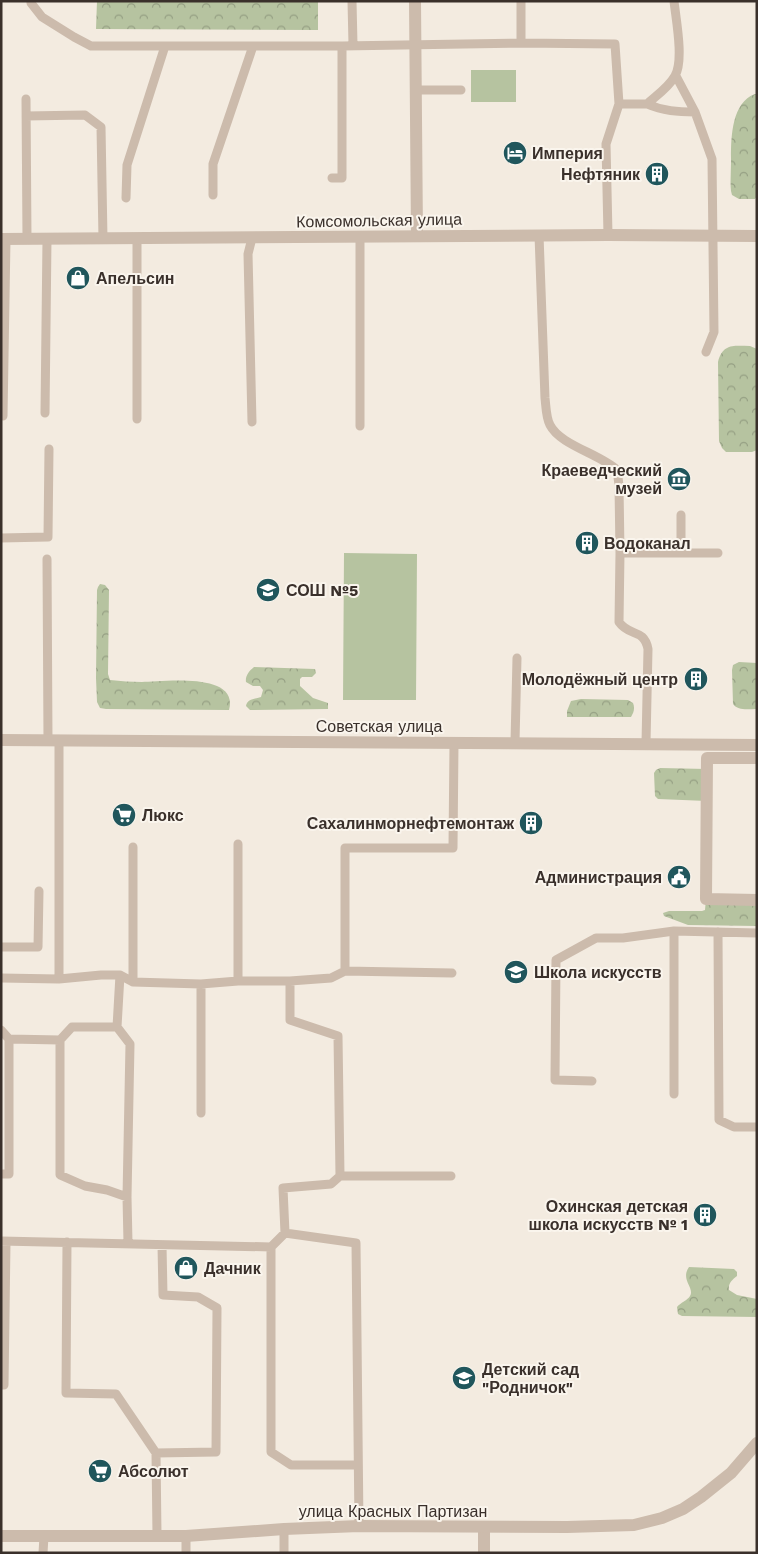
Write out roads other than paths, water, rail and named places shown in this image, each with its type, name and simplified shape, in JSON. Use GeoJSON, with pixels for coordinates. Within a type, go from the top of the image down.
{"type":"FeatureCollection","features":[{"type":"Feature","properties":{"kind":"street"},"geometry":{"type":"LineString","coordinates":[[415,1],[417,236]]}},
{"type":"Feature","properties":{"kind":"street","name":"Комсомольская улица"},"geometry":{"type":"LineString","coordinates":[[4,239],[539,235],[757,236]]}},
{"type":"Feature","properties":{"kind":"street","name":"Советская улица"},"geometry":{"type":"LineString","coordinates":[[1,740],[757,745]]}},
{"type":"Feature","properties":{"kind":"street"},"geometry":{"type":"LineString","coordinates":[[757,758],[707,758],[706,899],[757,900]]}},
{"type":"Feature","properties":{"kind":"street","name":"улица Красных Партизан"},"geometry":{"type":"LineString","coordinates":[[1,1536],[186,1536],[284,1528],[358,1526],[599,1527],[634,1525],[648,1523],[683,1509],[702,1497],[731,1473],[757,1443]]}},
{"type":"Feature","properties":{"kind":"street"},"geometry":{"type":"LineString","coordinates":[[484,1527],[484,1553]]}},
{"type":"Feature","properties":{"kind":"lane"},"geometry":{"type":"LineString","coordinates":[[31,1],[31,4],[42,17],[74,38],[91,46],[615,44],[619,104],[606,144],[608,235]]}},
{"type":"Feature","properties":{"kind":"lane"},"geometry":{"type":"LineString","coordinates":[[352,1],[352,45]]}},
{"type":"Feature","properties":{"kind":"lane"},"geometry":{"type":"LineString","coordinates":[[521,1],[521,43]]}},
{"type":"Feature","properties":{"kind":"lane"},"geometry":{"type":"LineString","coordinates":[[647,104],[670,84],[676,76],[679,66],[680,56],[674,1]]}},
{"type":"Feature","properties":{"kind":"lane"},"geometry":{"type":"LineString","coordinates":[[126,198],[126,165],[165,46]]}},
{"type":"Feature","properties":{"kind":"lane"},"geometry":{"type":"LineString","coordinates":[[213,195],[213,164],[253,46]]}},
{"type":"Feature","properties":{"kind":"lane"},"geometry":{"type":"LineString","coordinates":[[332,178],[342,178],[342,46]]}},
{"type":"Feature","properties":{"kind":"lane"},"geometry":{"type":"LineString","coordinates":[[676,76],[695,112],[712,159],[714,332],[706,352]]}},
{"type":"Feature","properties":{"kind":"lane"},"geometry":{"type":"LineString","coordinates":[[416,90],[461,90]]}},
{"type":"Feature","properties":{"kind":"lane"},"geometry":{"type":"LineString","coordinates":[[26,99],[27,239]]}},
{"type":"Feature","properties":{"kind":"lane"},"geometry":{"type":"LineString","coordinates":[[619,104],[647,104],[673,112],[695,112]]}},
{"type":"Feature","properties":{"kind":"lane"},"geometry":{"type":"LineString","coordinates":[[26,116],[85,115],[101,127],[103,239]]}},
{"type":"Feature","properties":{"kind":"lane"},"geometry":{"type":"LineString","coordinates":[[539,235],[545,398],[550,425],[557,434],[617,470],[620,553],[619,622],[626,629],[643,636],[647,642],[646,743]]}},
{"type":"Feature","properties":{"kind":"lane"},"geometry":{"type":"LineString","coordinates":[[360,237],[360,426]]}},
{"type":"Feature","properties":{"kind":"lane"},"geometry":{"type":"LineString","coordinates":[[252,238],[248,254],[252,422]]}},
{"type":"Feature","properties":{"kind":"lane"},"geometry":{"type":"LineString","coordinates":[[3,416],[4,239]]}},
{"type":"Feature","properties":{"kind":"lane"},"geometry":{"type":"LineString","coordinates":[[45,413],[47,239]]}},
{"type":"Feature","properties":{"kind":"lane"},"geometry":{"type":"LineString","coordinates":[[137,239],[137,419]]}},
{"type":"Feature","properties":{"kind":"lane"},"geometry":{"type":"LineString","coordinates":[[1,538],[48,537],[49,448]]}},
{"type":"Feature","properties":{"kind":"lane"},"geometry":{"type":"LineString","coordinates":[[681,515],[681,552]]}},
{"type":"Feature","properties":{"kind":"lane"},"geometry":{"type":"LineString","coordinates":[[620,553],[718,553]]}},
{"type":"Feature","properties":{"kind":"lane"},"geometry":{"type":"LineString","coordinates":[[48,559],[59,979]]}},
{"type":"Feature","properties":{"kind":"lane"},"geometry":{"type":"LineString","coordinates":[[515,742],[517,658]]}},
{"type":"Feature","properties":{"kind":"lane"},"geometry":{"type":"LineString","coordinates":[[345,971],[345,848],[453,848],[454,742]]}},
{"type":"Feature","properties":{"kind":"lane"},"geometry":{"type":"LineString","coordinates":[[238,844],[238,981]]}},
{"type":"Feature","properties":{"kind":"lane"},"geometry":{"type":"LineString","coordinates":[[133,847],[133,982]]}},
{"type":"Feature","properties":{"kind":"lane"},"geometry":{"type":"LineString","coordinates":[[1,947],[38,947],[39,891]]}},
{"type":"Feature","properties":{"kind":"lane"},"geometry":{"type":"LineString","coordinates":[[674,931],[674,1094]]}},
{"type":"Feature","properties":{"kind":"lane"},"geometry":{"type":"LineString","coordinates":[[592,1081],[555,1080],[556,960],[596,938],[623,938],[674,931],[757,933]]}},
{"type":"Feature","properties":{"kind":"lane"},"geometry":{"type":"LineString","coordinates":[[718,932],[719,1120],[734,1126],[757,1127]]}},
{"type":"Feature","properties":{"kind":"lane"},"geometry":{"type":"LineString","coordinates":[[1,978],[59,979],[120,975],[133,982],[201,984],[331,978],[345,971],[452,973]]}},
{"type":"Feature","properties":{"kind":"lane"},"geometry":{"type":"LineString","coordinates":[[120,975],[117,1027],[130,1044],[128,1243]]}},
{"type":"Feature","properties":{"kind":"lane"},"geometry":{"type":"LineString","coordinates":[[290,981],[290,1020],[338,1036],[340,1176]]}},
{"type":"Feature","properties":{"kind":"lane"},"geometry":{"type":"LineString","coordinates":[[201,984],[201,1113]]}},
{"type":"Feature","properties":{"kind":"lane"},"geometry":{"type":"LineString","coordinates":[[117,1027],[72,1027],[60,1040],[60,1175],[85,1186],[107,1190],[127,1197]]}},
{"type":"Feature","properties":{"kind":"lane"},"geometry":{"type":"LineString","coordinates":[[1,1030],[9,1040],[9,1174],[1,1174]]}},
{"type":"Feature","properties":{"kind":"lane"},"geometry":{"type":"LineString","coordinates":[[9,1040],[60,1040]]}},
{"type":"Feature","properties":{"kind":"lane"},"geometry":{"type":"LineString","coordinates":[[358,1465],[291,1465],[272,1452],[271,1247],[285,1233],[283,1188],[331,1184],[340,1176],[451,1176]]}},
{"type":"Feature","properties":{"kind":"lane"},"geometry":{"type":"LineString","coordinates":[[285,1233],[356,1243],[358,1526]]}},
{"type":"Feature","properties":{"kind":"lane"},"geometry":{"type":"LineString","coordinates":[[1,1385],[4,1385],[4,1241],[271,1247]]}},
{"type":"Feature","properties":{"kind":"lane"},"geometry":{"type":"LineString","coordinates":[[67,1242],[66,1393],[116,1394],[156,1453],[157,1535]]}},
{"type":"Feature","properties":{"kind":"lane"},"geometry":{"type":"LineString","coordinates":[[156,1453],[216,1452],[217,1308],[198,1297],[163,1295],[162,1245]]}},
{"type":"Feature","properties":{"kind":"lane"},"geometry":{"type":"LineString","coordinates":[[284,1528],[284,1553]]}},
{"type":"Feature","properties":{"kind":"lane"},"geometry":{"type":"LineString","coordinates":[[43,1553],[44,1536]]}},
{"type":"Feature","properties":{"kind":"lane"},"geometry":{"type":"LineString","coordinates":[[186,1536],[186,1553]]}},
{"type":"Feature","properties":{"kind":"place","name":"Империя"},"geometry":{"type":"Point","coordinates":[515,153]}},
{"type":"Feature","properties":{"kind":"place","name":"Нефтяник"},"geometry":{"type":"Point","coordinates":[657,174]}},
{"type":"Feature","properties":{"kind":"place","name":"Апельсин"},"geometry":{"type":"Point","coordinates":[78,278]}},
{"type":"Feature","properties":{"kind":"place","name":"Краеведческий музей"},"geometry":{"type":"Point","coordinates":[679,479]}},
{"type":"Feature","properties":{"kind":"place","name":"Водоканал"},"geometry":{"type":"Point","coordinates":[587,543]}},
{"type":"Feature","properties":{"kind":"place","name":"СОШ №5"},"geometry":{"type":"Point","coordinates":[268,590]}},
{"type":"Feature","properties":{"kind":"place","name":"Молодёжный центр"},"geometry":{"type":"Point","coordinates":[696,679]}},
{"type":"Feature","properties":{"kind":"place","name":"Люкс"},"geometry":{"type":"Point","coordinates":[124,815]}},
{"type":"Feature","properties":{"kind":"place","name":"Сахалинморнефтемонтаж"},"geometry":{"type":"Point","coordinates":[531,823]}},
{"type":"Feature","properties":{"kind":"place","name":"Администрация"},"geometry":{"type":"Point","coordinates":[679,877]}},
{"type":"Feature","properties":{"kind":"place","name":"Школа искусств"},"geometry":{"type":"Point","coordinates":[516,972]}},
{"type":"Feature","properties":{"kind":"place","name":"Охинская детская школа искусств № 1"},"geometry":{"type":"Point","coordinates":[705,1215]}},
{"type":"Feature","properties":{"kind":"place","name":"Дачник"},"geometry":{"type":"Point","coordinates":[186,1268]}},
{"type":"Feature","properties":{"kind":"place","name":"Детский сад \"Родничок\""},"geometry":{"type":"Point","coordinates":[464,1378]}},
{"type":"Feature","properties":{"kind":"place","name":"Абсолют"},"geometry":{"type":"Point","coordinates":[100,1471]}}]}
